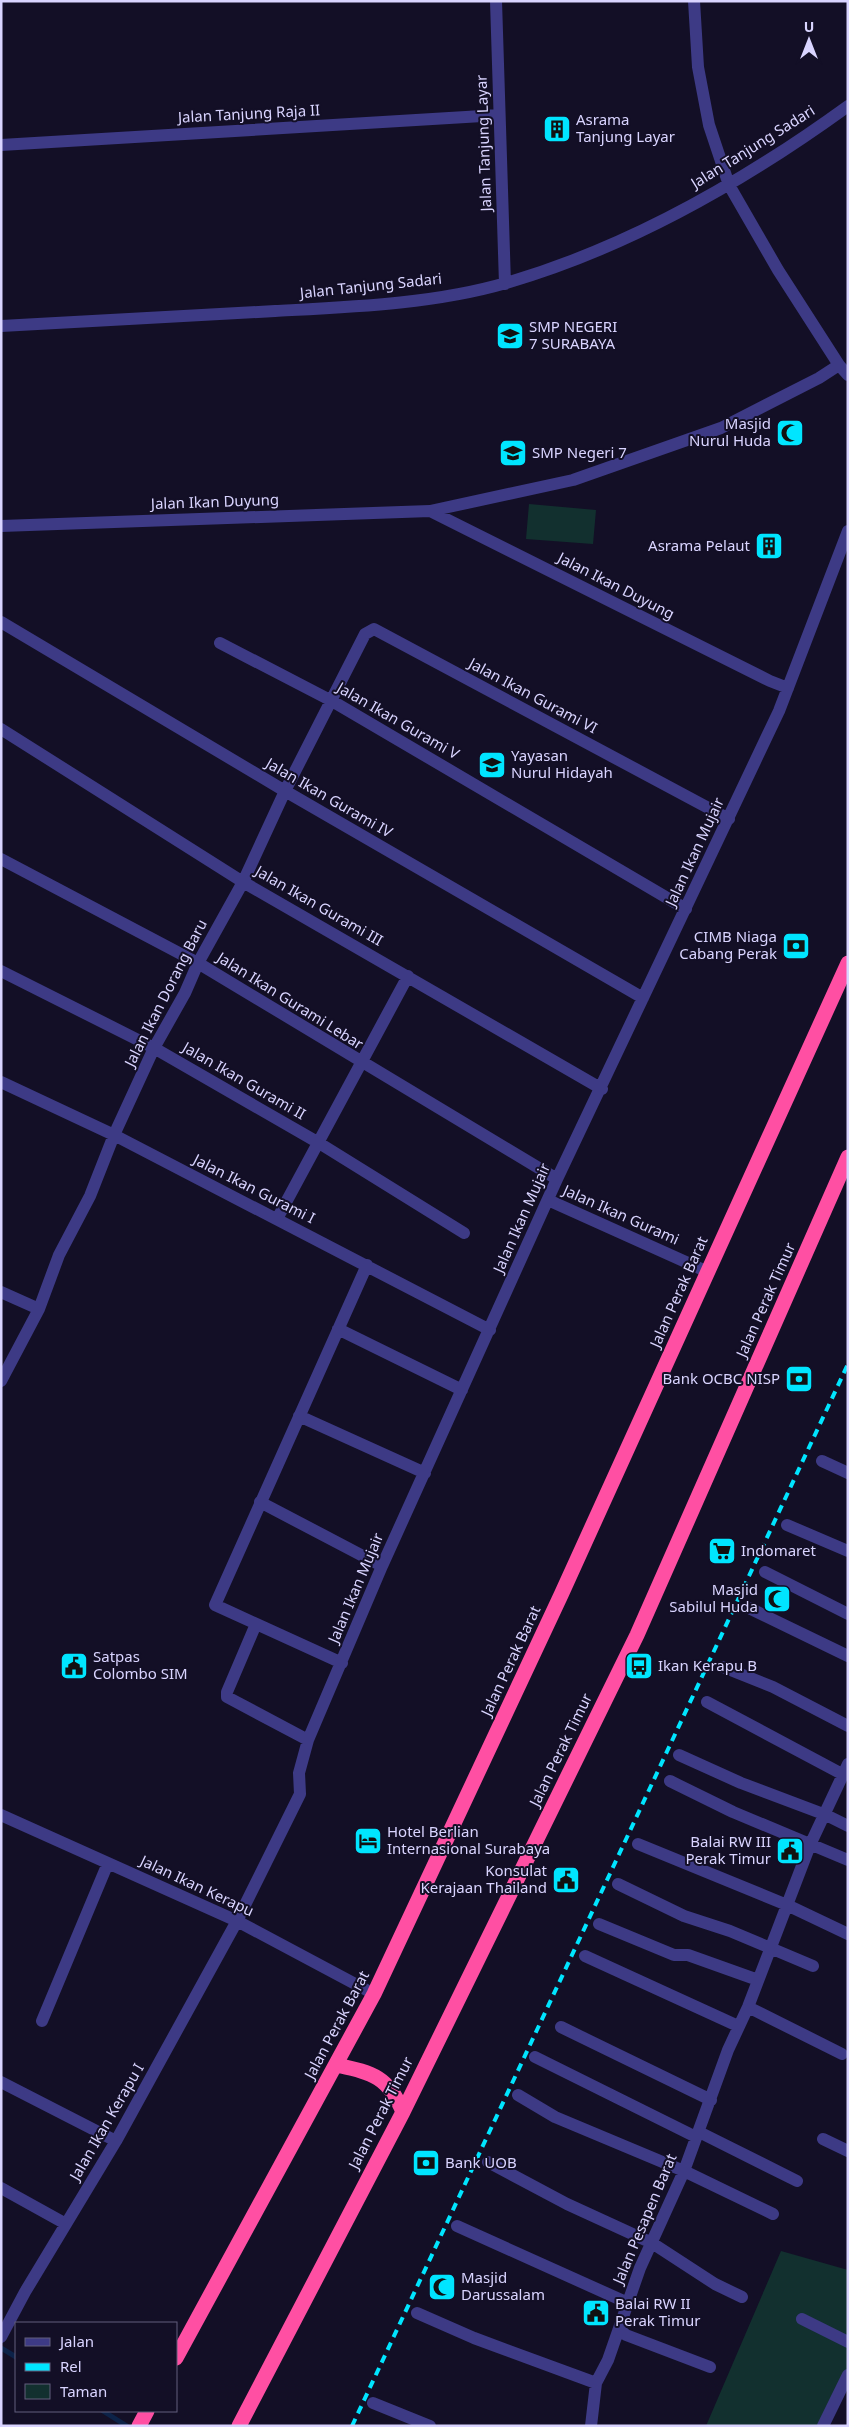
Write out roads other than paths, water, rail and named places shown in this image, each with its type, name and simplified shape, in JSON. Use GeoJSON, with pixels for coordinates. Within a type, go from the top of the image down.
{"type":"FeatureCollection","features":[{"type":"Feature","properties":{"kind":"highway","name":"Jalan Perak Barat"},"geometry":{"type":"LineString","coordinates":[[178,2354],[374,1994],[561,1595],[848,963]]}},
{"type":"Feature","properties":{"kind":"highway"},"geometry":{"type":"LineString","coordinates":[[832,997],[848,992]]}},
{"type":"Feature","properties":{"kind":"highway","name":"Jalan Perak Timur"},"geometry":{"type":"LineString","coordinates":[[239,2426],[402,2112],[636,1635],[848,1157]]}},
{"type":"Feature","properties":{"kind":"highway"},"geometry":{"type":"LineString","coordinates":[[337,2065],[375,2076],[394,2091],[402,2112]]}},
{"type":"Feature","properties":{"kind":"street","name":"Jalan Tanjung Layar"},"geometry":{"type":"LineString","coordinates":[[496,1],[506,284]]}},
{"type":"Feature","properties":{"kind":"street"},"geometry":{"type":"LineString","coordinates":[[694,1],[698,66],[707,115],[729,184],[778,270],[839,365],[848,374]]}},
{"type":"Feature","properties":{"kind":"street","name":"Jalan Tanjung Sadari"},"geometry":{"type":"LineString","coordinates":[[1,326],[342,307],[421,300],[506,284],[592,252],[729,184],[848,106]]}},
{"type":"Feature","properties":{"kind":"street","name":"Jalan Tanjung Raja II"},"geometry":{"type":"LineString","coordinates":[[1,145],[499,115]]}},
{"type":"Feature","properties":{"kind":"street","name":"Jalan Ikan Duyung"},"geometry":{"type":"LineString","coordinates":[[1,526],[430,510],[573,480],[721,428],[819,378],[839,365]]}},
{"type":"Feature","properties":{"kind":"street","name":"Jalan Ikan Duyung"},"geometry":{"type":"LineString","coordinates":[[430,510],[788,688]]}},
{"type":"Feature","properties":{"kind":"street","name":"Jalan Ikan Mujair"},"geometry":{"type":"LineString","coordinates":[[236,1921],[300,1794],[299,1773],[308,1740],[382,1566],[557,1179],[602,1089],[643,998],[729,819],[788,688],[848,531]]}},
{"type":"Feature","properties":{"kind":"street","name":"Jalan Ikan Gurami IV"},"geometry":{"type":"LineString","coordinates":[[1,622],[285,791],[643,998]]}},
{"type":"Feature","properties":{"kind":"street","name":"Jalan Ikan Dorang Baru"},"geometry":{"type":"LineString","coordinates":[[1,1381],[39,1309],[59,1255],[90,1196],[114,1135],[154,1048],[243,882],[285,791],[365,634],[374,629]]}},
{"type":"Feature","properties":{"kind":"street","name":"Jalan Ikan Gurami VI"},"geometry":{"type":"LineString","coordinates":[[374,629],[729,819]]}},
{"type":"Feature","properties":{"kind":"street","name":"Jalan Ikan Gurami V"},"geometry":{"type":"LineString","coordinates":[[220,643],[332,701],[686,909]]}},
{"type":"Feature","properties":{"kind":"street","name":"Jalan Ikan Gurami III"},"geometry":{"type":"LineString","coordinates":[[1,729],[243,882],[602,1089]]}},
{"type":"Feature","properties":{"kind":"street","name":"Jalan Ikan Gurami Lebar"},"geometry":{"type":"LineString","coordinates":[[1,859],[198,963],[557,1179]]}},
{"type":"Feature","properties":{"kind":"street","name":"Jalan Ikan Gurami II"},"geometry":{"type":"LineString","coordinates":[[1,971],[154,1048],[319,1143],[464,1234]]}},
{"type":"Feature","properties":{"kind":"street"},"geometry":{"type":"LineString","coordinates":[[277,1219],[408,976]]}},
{"type":"Feature","properties":{"kind":"street","name":"Jalan Ikan Gurami I"},"geometry":{"type":"LineString","coordinates":[[1,1082],[114,1135],[490,1330]]}},
{"type":"Feature","properties":{"kind":"street","name":"Jalan Ikan Gurami"},"geometry":{"type":"LineString","coordinates":[[548,1200],[708,1272]]}},
{"type":"Feature","properties":{"kind":"street"},"geometry":{"type":"LineString","coordinates":[[342,1662],[215,1605],[367,1265]]}},
{"type":"Feature","properties":{"kind":"street"},"geometry":{"type":"LineString","coordinates":[[1,1292],[39,1309]]}},
{"type":"Feature","properties":{"kind":"street"},"geometry":{"type":"LineString","coordinates":[[338,1329],[462,1390]]}},
{"type":"Feature","properties":{"kind":"street"},"geometry":{"type":"LineString","coordinates":[[299,1416],[425,1473]]}},
{"type":"Feature","properties":{"kind":"street"},"geometry":{"type":"LineString","coordinates":[[822,1461],[848,1473]]}},
{"type":"Feature","properties":{"kind":"street"},"geometry":{"type":"LineString","coordinates":[[260,1502],[382,1566]]}},
{"type":"Feature","properties":{"kind":"street"},"geometry":{"type":"LineString","coordinates":[[787,1525],[848,1550]]}},
{"type":"Feature","properties":{"kind":"street"},"geometry":{"type":"LineString","coordinates":[[765,1572],[848,1614]]}},
{"type":"Feature","properties":{"kind":"street"},"geometry":{"type":"LineString","coordinates":[[748,1608],[848,1656]]}},
{"type":"Feature","properties":{"kind":"street"},"geometry":{"type":"LineString","coordinates":[[256,1624],[227,1692],[227,1697],[308,1740]]}},
{"type":"Feature","properties":{"kind":"street"},"geometry":{"type":"LineString","coordinates":[[723,1667],[773,1687],[848,1726]]}},
{"type":"Feature","properties":{"kind":"street"},"geometry":{"type":"LineString","coordinates":[[707,1702],[845,1769]]}},
{"type":"Feature","properties":{"kind":"street"},"geometry":{"type":"LineString","coordinates":[[679,1755],[741,1783],[826,1815],[848,1826]]}},
{"type":"Feature","properties":{"kind":"street","name":"Jalan Pesapen Barat"},"geometry":{"type":"LineString","coordinates":[[592,2426],[596,2383],[652,2243],[684,2171],[738,2026],[748,2007],[810,1845],[826,1815],[845,1769]]}},
{"type":"Feature","properties":{"kind":"street"},"geometry":{"type":"LineString","coordinates":[[670,1781],[733,1812],[848,1860]]}},
{"type":"Feature","properties":{"kind":"street","name":"Jalan Ikan Kerapu"},"geometry":{"type":"LineString","coordinates":[[1,1815],[236,1921],[374,1994]]}},
{"type":"Feature","properties":{"kind":"street"},"geometry":{"type":"LineString","coordinates":[[638,1844],[787,1905],[848,1934]]}},
{"type":"Feature","properties":{"kind":"street"},"geometry":{"type":"LineString","coordinates":[[42,2021],[108,1863]]}},
{"type":"Feature","properties":{"kind":"street"},"geometry":{"type":"LineString","coordinates":[[618,1884],[684,1916],[730,1932],[813,1966]]}},
{"type":"Feature","properties":{"kind":"street","name":"Jalan Ikan Kerapu I"},"geometry":{"type":"LineString","coordinates":[[1,2337],[116,2141],[236,1921]]}},
{"type":"Feature","properties":{"kind":"street"},"geometry":{"type":"LineString","coordinates":[[599,1924],[674,1955],[688,1955],[758,1980]]}},
{"type":"Feature","properties":{"kind":"street"},"geometry":{"type":"LineString","coordinates":[[585,1956],[738,2026]]}},
{"type":"Feature","properties":{"kind":"street"},"geometry":{"type":"LineString","coordinates":[[748,2007],[842,2054]]}},
{"type":"Feature","properties":{"kind":"street"},"geometry":{"type":"LineString","coordinates":[[561,2027],[711,2100]]}},
{"type":"Feature","properties":{"kind":"street"},"geometry":{"type":"LineString","coordinates":[[535,2058],[797,2181]]}},
{"type":"Feature","properties":{"kind":"street"},"geometry":{"type":"LineString","coordinates":[[1,2082],[116,2141]]}},
{"type":"Feature","properties":{"kind":"street"},"geometry":{"type":"LineString","coordinates":[[518,2095],[555,2117],[684,2171],[773,2214]]}},
{"type":"Feature","properties":{"kind":"street"},"geometry":{"type":"LineString","coordinates":[[823,2138],[848,2151]]}},
{"type":"Feature","properties":{"kind":"street"},"geometry":{"type":"LineString","coordinates":[[488,2162],[567,2204],[652,2243],[715,2284],[742,2296]]}},
{"type":"Feature","properties":{"kind":"street"},"geometry":{"type":"LineString","coordinates":[[1,2188],[66,2224]]}},
{"type":"Feature","properties":{"kind":"street"},"geometry":{"type":"LineString","coordinates":[[457,2226],[628,2303]]}},
{"type":"Feature","properties":{"kind":"street"},"geometry":{"type":"LineString","coordinates":[[417,2313],[474,2338],[596,2383]]}},
{"type":"Feature","properties":{"kind":"street"},"geometry":{"type":"LineString","coordinates":[[802,2319],[848,2342]]}},
{"type":"Feature","properties":{"kind":"street"},"geometry":{"type":"LineString","coordinates":[[619,2329],[626,2335],[710,2367]]}},
{"type":"Feature","properties":{"kind":"street"},"geometry":{"type":"LineString","coordinates":[[823,2426],[848,2375]]}},
{"type":"Feature","properties":{"kind":"street"},"geometry":{"type":"LineString","coordinates":[[373,2403],[430,2426]]}},
{"type":"Feature","properties":{"kind":"waterway"},"geometry":{"type":"LineString","coordinates":[[1,2348],[15,2356]]}},
{"type":"Feature","properties":{"kind":"waterway"},"geometry":{"type":"LineString","coordinates":[[105,2412],[127,2426]]}},
{"type":"Feature","properties":{"kind":"railway"},"geometry":{"type":"LineString","coordinates":[[352,2426],[848,1364]]}},
{"type":"Feature","properties":{"kind":"place","name":"Asrama Tanjung Layar"},"geometry":{"type":"Point","coordinates":[557,129]}},
{"type":"Feature","properties":{"kind":"place","name":"SMP NEGERI 7 SURABAYA"},"geometry":{"type":"Point","coordinates":[510,336]}},
{"type":"Feature","properties":{"kind":"place","name":"Masjid Nurul Huda"},"geometry":{"type":"Point","coordinates":[790,433]}},
{"type":"Feature","properties":{"kind":"place","name":"SMP Negeri 7"},"geometry":{"type":"Point","coordinates":[513,453]}},
{"type":"Feature","properties":{"kind":"place","name":"Asrama Pelaut"},"geometry":{"type":"Point","coordinates":[769,546]}},
{"type":"Feature","properties":{"kind":"place","name":"Yayasan Nurul Hidayah"},"geometry":{"type":"Point","coordinates":[492,765]}},
{"type":"Feature","properties":{"kind":"place","name":"CIMB Niaga Cabang Perak"},"geometry":{"type":"Point","coordinates":[796,946]}},
{"type":"Feature","properties":{"kind":"place","name":"Bank OCBC NISP"},"geometry":{"type":"Point","coordinates":[799,1379]}},
{"type":"Feature","properties":{"kind":"place","name":"Indomaret"},"geometry":{"type":"Point","coordinates":[722,1551]}},
{"type":"Feature","properties":{"kind":"place","name":"Masjid Sabilul Huda"},"geometry":{"type":"Point","coordinates":[777,1599]}},
{"type":"Feature","properties":{"kind":"place","name":"Satpas Colombo SIM"},"geometry":{"type":"Point","coordinates":[74,1666]}},
{"type":"Feature","properties":{"kind":"place","name":"Ikan Kerapu B"},"geometry":{"type":"Point","coordinates":[639,1666]}},
{"type":"Feature","properties":{"kind":"place","name":"Hotel Berlian Internasional Surabaya"},"geometry":{"type":"Point","coordinates":[368,1841]}},
{"type":"Feature","properties":{"kind":"place","name":"Balai RW III Perak Timur"},"geometry":{"type":"Point","coordinates":[790,1851]}},
{"type":"Feature","properties":{"kind":"place","name":"Konsulat Kerajaan Thailand"},"geometry":{"type":"Point","coordinates":[566,1880]}},
{"type":"Feature","properties":{"kind":"place","name":"Bank UOB"},"geometry":{"type":"Point","coordinates":[426,2163]}},
{"type":"Feature","properties":{"kind":"place","name":"Masjid Darussalam"},"geometry":{"type":"Point","coordinates":[442,2287]}},
{"type":"Feature","properties":{"kind":"place","name":"Balai RW II Perak Timur"},"geometry":{"type":"Point","coordinates":[596,2313]}}]}
